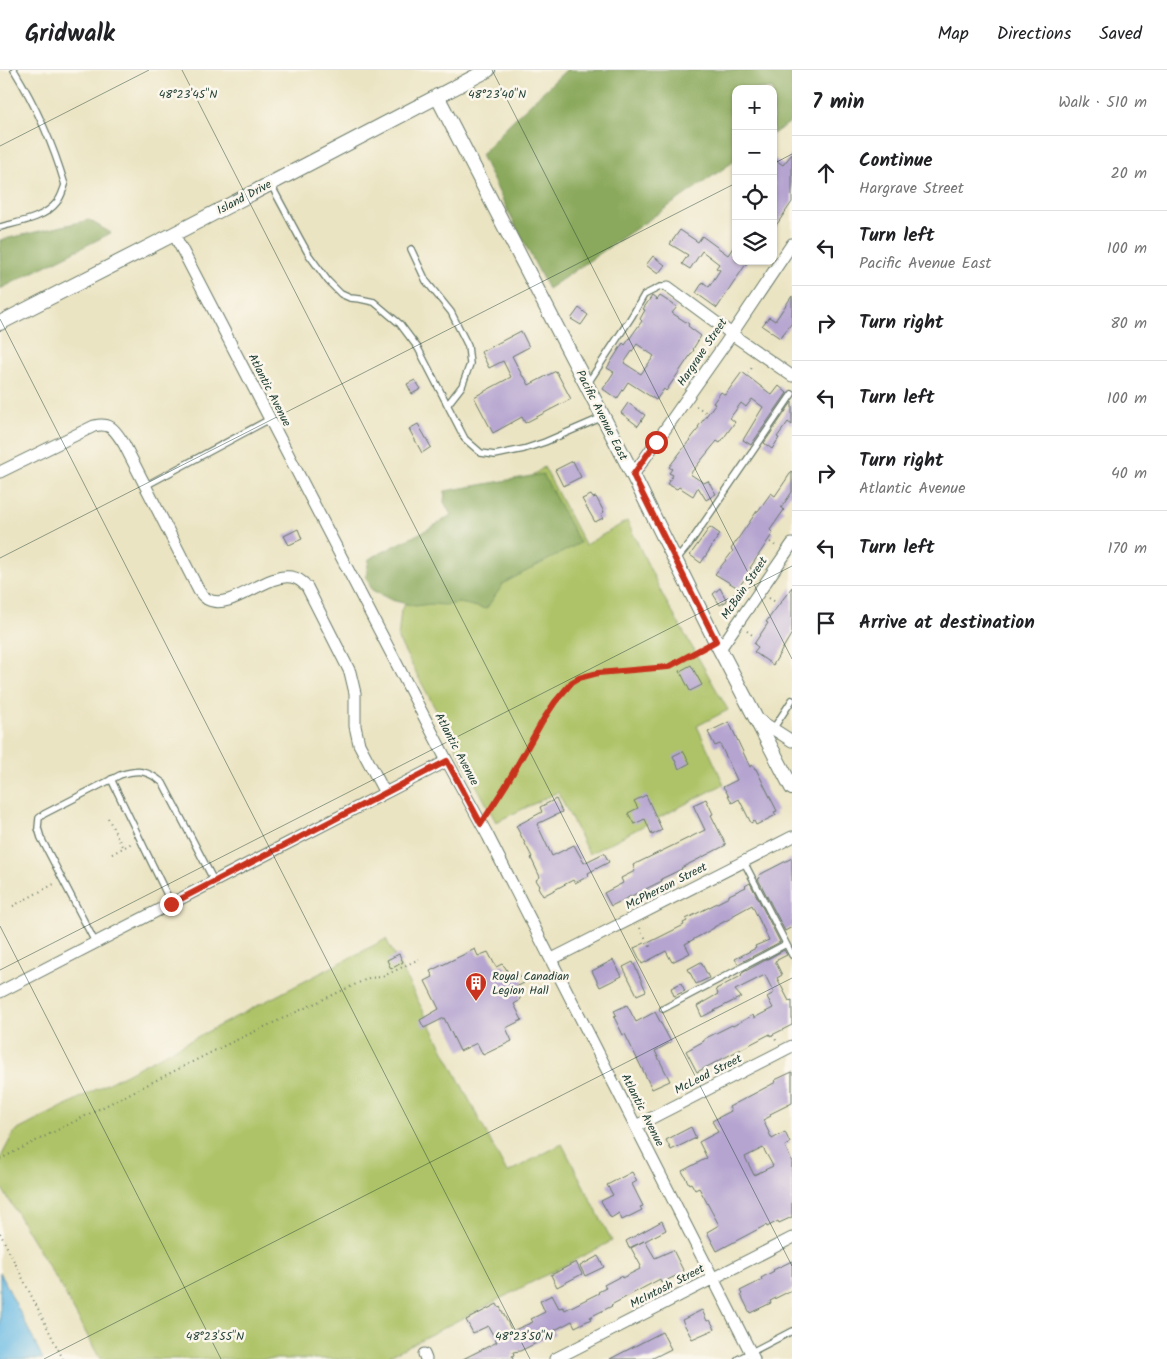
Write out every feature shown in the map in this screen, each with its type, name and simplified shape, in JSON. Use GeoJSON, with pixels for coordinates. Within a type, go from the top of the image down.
{"type":"FeatureCollection","features":[{"type":"Feature","properties":{"kind":"street","name":"Island Drive"},"geometry":{"type":"LineString","coordinates":[[0,323],[488,70]]}},
{"type":"Feature","properties":{"kind":"street","name":"Pacific Avenue East"},"geometry":{"type":"LineString","coordinates":[[437,96],[792,788]]}},
{"type":"Feature","properties":{"kind":"street","name":"Atlantic Avenue"},"geometry":{"type":"LineString","coordinates":[[174,234],[447,761],[552,959],[753,1356]]}},
{"type":"Feature","properties":{"kind":"street","name":"Hargrave Street"},"geometry":{"type":"LineString","coordinates":[[633,475],[792,244]]}},
{"type":"Feature","properties":{"kind":"street"},"geometry":{"type":"LineString","coordinates":[[668,287],[792,376]]}},
{"type":"Feature","properties":{"kind":"street"},"geometry":{"type":"LineString","coordinates":[[0,472],[94,426],[107,425],[114,430],[124,444],[198,591],[207,599],[221,602],[283,577],[301,580],[307,587],[350,672],[355,693],[355,726],[359,744],[385,793]]}},
{"type":"Feature","properties":{"kind":"street","name":"McBain Street"},"geometry":{"type":"LineString","coordinates":[[718,645],[792,544]]}},
{"type":"Feature","properties":{"kind":"street"},"geometry":{"type":"LineString","coordinates":[[755,718],[792,741]]}},
{"type":"Feature","properties":{"kind":"street"},"geometry":{"type":"LineString","coordinates":[[0,992],[447,761]]}},
{"type":"Feature","properties":{"kind":"street","name":"McPherson Street"},"geometry":{"type":"LineString","coordinates":[[552,959],[792,837]]}},
{"type":"Feature","properties":{"kind":"street","name":"McLeod Street"},"geometry":{"type":"LineString","coordinates":[[636,1126],[792,1046]]}},
{"type":"Feature","properties":{"kind":"street","name":"McIntosh Street"},"geometry":{"type":"LineString","coordinates":[[555,1359],[792,1238]]}},
{"type":"Feature","properties":{"kind":"lane"},"geometry":{"type":"LineString","coordinates":[[0,227],[27,220],[44,213],[57,202],[65,184],[56,153],[30,95],[14,70]]}},
{"type":"Feature","properties":{"kind":"lane"},"geometry":{"type":"LineString","coordinates":[[270,184],[302,243],[328,281],[341,294],[350,298],[360,298],[374,302],[400,324],[418,348],[466,439],[481,453],[495,455],[524,449],[603,417]]}},
{"type":"Feature","properties":{"kind":"lane"},"geometry":{"type":"LineString","coordinates":[[411,249],[426,281],[450,312],[468,346],[470,364],[465,379],[448,404]]}},
{"type":"Feature","properties":{"kind":"lane"},"geometry":{"type":"LineString","coordinates":[[586,385],[644,295],[660,287],[668,287]]}},
{"type":"Feature","properties":{"kind":"lane"},"geometry":{"type":"LineString","coordinates":[[676,561],[792,394]]}},
{"type":"Feature","properties":{"kind":"lane"},"geometry":{"type":"LineString","coordinates":[[145,486],[270,419]]}},
{"type":"Feature","properties":{"kind":"lane"},"geometry":{"type":"LineString","coordinates":[[773,729],[792,700]]}},
{"type":"Feature","properties":{"kind":"lane"},"geometry":{"type":"LineString","coordinates":[[95,942],[41,838],[38,818],[111,779],[132,771],[143,771],[163,782],[214,881]]}},
{"type":"Feature","properties":{"kind":"lane"},"geometry":{"type":"LineString","coordinates":[[111,779],[171,904]]}},
{"type":"Feature","properties":{"kind":"lane"},"geometry":{"type":"LineString","coordinates":[[744,862],[792,955]]}},
{"type":"Feature","properties":{"kind":"lane"},"geometry":{"type":"LineString","coordinates":[[663,1009],[786,944]]}},
{"type":"Feature","properties":{"kind":"lane"},"geometry":{"type":"LineString","coordinates":[[738,1359],[753,1356],[792,1331]]}},
{"type":"Feature","properties":{"kind":"path"},"geometry":{"type":"LineString","coordinates":[[748,373],[754,365]]}},
{"type":"Feature","properties":{"kind":"path"},"geometry":{"type":"LineString","coordinates":[[696,406],[707,413]]}},
{"type":"Feature","properties":{"kind":"path"},"geometry":{"type":"LineString","coordinates":[[770,542],[777,547]]}},
{"type":"Feature","properties":{"kind":"path"},"geometry":{"type":"LineString","coordinates":[[759,560],[765,564]]}},
{"type":"Feature","properties":{"kind":"path"},"geometry":{"type":"LineString","coordinates":[[769,598],[777,603]]}},
{"type":"Feature","properties":{"kind":"path"},"geometry":{"type":"LineString","coordinates":[[746,631],[755,637]]}},
{"type":"Feature","properties":{"kind":"path"},"geometry":{"type":"LineString","coordinates":[[481,824],[506,785],[543,720],[572,682],[598,673],[668,667],[718,645]]}},
{"type":"Feature","properties":{"kind":"path"},"geometry":{"type":"LineString","coordinates":[[108,818],[123,848]]}},
{"type":"Feature","properties":{"kind":"path"},"geometry":{"type":"LineString","coordinates":[[112,854],[140,838]]}},
{"type":"Feature","properties":{"kind":"path"},"geometry":{"type":"LineString","coordinates":[[13,906],[63,880]]}},
{"type":"Feature","properties":{"kind":"path"},"geometry":{"type":"LineString","coordinates":[[640,927],[652,950]]}},
{"type":"Feature","properties":{"kind":"path"},"geometry":{"type":"LineString","coordinates":[[0,1159],[228,1044],[369,978],[382,977],[419,959]]}},
{"type":"Feature","properties":{"kind":"path"},"geometry":{"type":"LineString","coordinates":[[773,1035],[777,1042]]}},
{"type":"Feature","properties":{"kind":"path"},"geometry":{"type":"LineString","coordinates":[[706,1068],[711,1077]]}},
{"type":"Feature","properties":{"kind":"path"},"geometry":{"type":"LineString","coordinates":[[0,1233],[63,1359]]}},
{"type":"Feature","properties":{"kind":"green space"},"geometry":{"type":"Polygon","coordinates":[[[566,70],[792,70],[792,121],[777,131],[777,85],[732,85],[732,163],[548,289],[481,155],[508,125],[566,70]]]}},
{"type":"Feature","properties":{"kind":"green space"},"geometry":{"type":"Polygon","coordinates":[[[89,220],[111,233],[0,289],[0,240],[89,220]]]}},
{"type":"Feature","properties":{"kind":"green space"},"geometry":{"type":"Polygon","coordinates":[[[544,467],[585,545],[627,521],[663,596],[728,710],[697,726],[724,784],[589,854],[558,792],[496,822],[398,639],[401,610],[427,572],[500,500],[544,467]]]}},
{"type":"Feature","properties":{"kind":"green space"},"geometry":{"type":"Polygon","coordinates":[[[543,474],[580,543],[504,583],[486,609],[460,603],[415,606],[391,600],[372,590],[366,577],[369,559],[432,527],[451,515],[444,502],[445,491],[543,474]]]}},
{"type":"Feature","properties":{"kind":"green space"},"geometry":{"type":"Polygon","coordinates":[[[386,939],[507,1173],[562,1144],[612,1241],[383,1359],[100,1359],[61,1287],[0,1185],[0,1159],[14,1132],[386,939]]]}},
{"type":"Feature","properties":{"kind":"water"},"geometry":{"type":"Polygon","coordinates":[[[0,1272],[43,1359],[0,1359],[0,1272]]]}},
{"type":"Feature","properties":{"kind":"building"},"geometry":{"type":"Polygon","coordinates":[[[792,154],[792,202],[777,224],[777,161],[783,165],[792,154]]]}},
{"type":"Feature","properties":{"kind":"building"},"geometry":{"type":"Polygon","coordinates":[[[680,230],[698,242],[702,236],[728,255],[732,249],[732,265],[745,265],[717,308],[696,293],[703,282],[709,287],[720,270],[716,268],[719,264],[702,251],[690,269],[682,264],[688,255],[670,244],[680,230]]]}},
{"type":"Feature","properties":{"kind":"building"},"geometry":{"type":"Polygon","coordinates":[[[653,256],[665,265],[658,274],[646,265],[653,256]]]}},
{"type":"Feature","properties":{"kind":"building"},"geometry":{"type":"Polygon","coordinates":[[[652,296],[657,300],[660,296],[677,307],[672,313],[689,324],[688,326],[701,336],[694,350],[666,391],[664,389],[656,400],[628,382],[617,399],[603,389],[614,372],[607,368],[623,343],[625,345],[642,321],[640,319],[645,310],[643,309],[652,296]],[[637,344],[624,363],[641,374],[654,356],[637,344]]]}},
{"type":"Feature","properties":{"kind":"building"},"geometry":{"type":"Polygon","coordinates":[[[792,296],[792,323],[780,338],[762,326],[769,317],[775,321],[792,296]]]}},
{"type":"Feature","properties":{"kind":"building"},"geometry":{"type":"Polygon","coordinates":[[[579,308],[588,315],[581,325],[571,319],[579,308]]]}},
{"type":"Feature","properties":{"kind":"building"},"geometry":{"type":"Polygon","coordinates":[[[521,331],[529,347],[512,356],[523,377],[529,385],[556,371],[571,399],[525,423],[522,417],[493,433],[474,397],[511,377],[503,361],[489,368],[481,352],[521,331]]]}},
{"type":"Feature","properties":{"kind":"building"},"geometry":{"type":"Polygon","coordinates":[[[742,372],[772,395],[779,386],[787,393],[751,445],[743,440],[763,407],[752,399],[746,407],[741,403],[730,418],[735,422],[720,443],[717,441],[690,474],[704,483],[708,481],[716,494],[706,500],[698,487],[693,496],[679,487],[677,489],[667,484],[673,475],[669,473],[672,469],[669,467],[699,428],[721,392],[725,395],[742,372]]]}},
{"type":"Feature","properties":{"kind":"building"},"geometry":{"type":"Polygon","coordinates":[[[415,380],[421,389],[412,394],[407,384],[415,380]]]}},
{"type":"Feature","properties":{"kind":"building"},"geometry":{"type":"Polygon","coordinates":[[[792,402],[792,425],[788,422],[777,437],[779,438],[772,449],[764,443],[792,402]]]}},
{"type":"Feature","properties":{"kind":"building"},"geometry":{"type":"Polygon","coordinates":[[[628,403],[645,415],[638,426],[621,413],[628,403]]]}},
{"type":"Feature","properties":{"kind":"building"},"geometry":{"type":"Polygon","coordinates":[[[418,424],[431,447],[422,453],[409,429],[418,424]]]}},
{"type":"Feature","properties":{"kind":"building"},"geometry":{"type":"Polygon","coordinates":[[[573,461],[581,477],[563,486],[555,470],[573,461]]]}},
{"type":"Feature","properties":{"kind":"building"},"geometry":{"type":"Polygon","coordinates":[[[792,471],[792,492],[781,508],[784,510],[770,530],[773,533],[750,568],[752,569],[738,588],[715,574],[733,551],[731,549],[757,511],[771,493],[775,496],[792,471]]]}},
{"type":"Feature","properties":{"kind":"building"},"geometry":{"type":"Polygon","coordinates":[[[591,495],[593,498],[596,497],[604,512],[601,514],[603,518],[595,522],[582,499],[591,495]]]}},
{"type":"Feature","properties":{"kind":"building"},"geometry":{"type":"Polygon","coordinates":[[[710,527],[720,534],[701,563],[690,555],[710,527]]]}},
{"type":"Feature","properties":{"kind":"building"},"geometry":{"type":"Polygon","coordinates":[[[298,529],[302,539],[289,545],[284,536],[298,529]]]}},
{"type":"Feature","properties":{"kind":"building"},"geometry":{"type":"Polygon","coordinates":[[[792,587],[792,633],[773,665],[754,652],[758,647],[754,644],[768,623],[766,622],[792,587]]]}},
{"type":"Feature","properties":{"kind":"building"},"geometry":{"type":"Polygon","coordinates":[[[720,588],[727,601],[720,605],[713,594],[720,588]]]}},
{"type":"Feature","properties":{"kind":"building"},"geometry":{"type":"Polygon","coordinates":[[[691,665],[702,685],[690,691],[680,671],[691,665]]]}},
{"type":"Feature","properties":{"kind":"building"},"geometry":{"type":"Polygon","coordinates":[[[729,722],[750,767],[753,765],[756,769],[777,811],[774,812],[776,815],[756,825],[754,821],[751,823],[739,799],[732,803],[723,787],[737,780],[720,744],[715,746],[708,732],[729,722]]]}},
{"type":"Feature","properties":{"kind":"building"},"geometry":{"type":"Polygon","coordinates":[[[683,751],[690,763],[679,769],[673,756],[683,751]]]}},
{"type":"Feature","properties":{"kind":"building"},"geometry":{"type":"Polygon","coordinates":[[[646,795],[662,830],[652,835],[645,819],[634,824],[628,813],[638,808],[634,801],[646,795]]]}},
{"type":"Feature","properties":{"kind":"building"},"geometry":{"type":"Polygon","coordinates":[[[556,799],[562,812],[537,824],[552,856],[574,845],[584,863],[604,853],[609,862],[588,873],[589,876],[575,883],[573,880],[543,896],[536,880],[540,877],[516,826],[542,812],[540,807],[556,799]]]}},
{"type":"Feature","properties":{"kind":"building"},"geometry":{"type":"Polygon","coordinates":[[[706,799],[713,814],[711,815],[726,845],[661,879],[662,881],[611,906],[604,893],[623,883],[621,878],[635,871],[633,865],[705,830],[693,805],[706,799]]]}},
{"type":"Feature","properties":{"kind":"building"},"geometry":{"type":"Polygon","coordinates":[[[792,858],[792,927],[785,931],[758,879],[760,878],[759,875],[792,858]]]}},
{"type":"Feature","properties":{"kind":"building"},"geometry":{"type":"Polygon","coordinates":[[[750,883],[780,942],[738,964],[735,959],[756,948],[755,946],[769,940],[752,905],[685,944],[690,953],[672,962],[666,951],[642,964],[634,948],[684,925],[683,923],[687,921],[686,919],[729,897],[729,895],[750,883]]]}},
{"type":"Feature","properties":{"kind":"building","name":"Royal Canadian Legion Hall"},"geometry":{"type":"Polygon","coordinates":[[[475,949],[478,956],[488,952],[496,967],[502,964],[509,974],[517,970],[524,983],[516,987],[521,995],[519,1001],[514,1004],[522,1020],[506,1028],[512,1041],[483,1055],[477,1043],[460,1051],[444,1018],[424,1028],[420,1020],[439,1009],[425,981],[433,977],[430,971],[475,949]]]}},
{"type":"Feature","properties":{"kind":"building"},"geometry":{"type":"Polygon","coordinates":[[[784,950],[787,955],[775,961],[782,975],[777,978],[789,1001],[792,1000],[792,1025],[770,1036],[770,1034],[697,1072],[686,1051],[704,1041],[704,1039],[732,1025],[753,1015],[754,1018],[773,1008],[767,997],[774,993],[765,975],[735,990],[741,997],[702,1017],[697,1006],[718,994],[716,989],[784,950]]]}},
{"type":"Feature","properties":{"kind":"building"},"geometry":{"type":"Polygon","coordinates":[[[399,954],[403,962],[391,969],[387,960],[399,954]]]}},
{"type":"Feature","properties":{"kind":"building"},"geometry":{"type":"Polygon","coordinates":[[[613,960],[622,976],[600,987],[592,971],[613,960]]]}},
{"type":"Feature","properties":{"kind":"building"},"geometry":{"type":"Polygon","coordinates":[[[633,962],[646,991],[637,995],[623,967],[633,962]]]}},
{"type":"Feature","properties":{"kind":"building"},"geometry":{"type":"Polygon","coordinates":[[[701,962],[709,978],[696,984],[688,969],[701,962]]]}},
{"type":"Feature","properties":{"kind":"building"},"geometry":{"type":"Polygon","coordinates":[[[681,983],[685,991],[674,996],[671,988],[681,983]]]}},
{"type":"Feature","properties":{"kind":"building"},"geometry":{"type":"Polygon","coordinates":[[[627,1005],[636,1022],[655,1012],[671,1042],[655,1051],[670,1081],[652,1089],[625,1034],[623,1035],[614,1017],[617,1016],[614,1011],[627,1005]]]}},
{"type":"Feature","properties":{"kind":"building"},"geometry":{"type":"Polygon","coordinates":[[[792,1072],[792,1103],[770,1114],[771,1116],[763,1120],[772,1139],[785,1132],[790,1143],[785,1146],[792,1162],[792,1217],[767,1227],[766,1225],[717,1251],[707,1232],[719,1225],[699,1188],[695,1190],[691,1183],[689,1184],[682,1171],[707,1158],[699,1142],[718,1132],[712,1121],[731,1111],[729,1107],[776,1082],[775,1080],[792,1072]],[[763,1148],[745,1157],[754,1175],[773,1166],[763,1148]]]}},
{"type":"Feature","properties":{"kind":"building"},"geometry":{"type":"Polygon","coordinates":[[[691,1127],[696,1138],[671,1150],[666,1140],[691,1127]]]}},
{"type":"Feature","properties":{"kind":"building"},"geometry":{"type":"Polygon","coordinates":[[[632,1172],[637,1181],[632,1184],[643,1206],[640,1207],[642,1210],[622,1220],[619,1213],[611,1218],[601,1201],[613,1195],[607,1185],[632,1172]]]}},
{"type":"Feature","properties":{"kind":"building"},"geometry":{"type":"Polygon","coordinates":[[[662,1221],[666,1230],[645,1241],[655,1258],[673,1250],[684,1272],[661,1283],[660,1279],[575,1327],[572,1321],[553,1331],[555,1334],[520,1351],[513,1352],[513,1359],[463,1359],[497,1342],[488,1326],[473,1333],[466,1320],[497,1304],[512,1331],[533,1322],[531,1319],[545,1312],[540,1301],[552,1295],[559,1308],[563,1307],[565,1310],[599,1293],[606,1288],[604,1285],[640,1269],[639,1267],[641,1266],[631,1248],[644,1241],[629,1248],[626,1241],[662,1221]]]}},
{"type":"Feature","properties":{"kind":"building"},"geometry":{"type":"Polygon","coordinates":[[[598,1256],[604,1267],[585,1276],[580,1266],[598,1256]]]}},
{"type":"Feature","properties":{"kind":"building"},"geometry":{"type":"Polygon","coordinates":[[[792,1261],[792,1290],[750,1313],[740,1291],[762,1280],[761,1278],[773,1270],[792,1261]]]}},
{"type":"Feature","properties":{"kind":"building"},"geometry":{"type":"Polygon","coordinates":[[[576,1262],[582,1274],[557,1287],[551,1275],[576,1262]]]}},
{"type":"Feature","properties":{"kind":"building"},"geometry":{"type":"Polygon","coordinates":[[[702,1310],[707,1321],[710,1320],[715,1329],[692,1339],[682,1320],[702,1310]]]}},
{"type":"Feature","properties":{"kind":"building"},"geometry":{"type":"Polygon","coordinates":[[[662,1332],[671,1349],[651,1359],[610,1359],[662,1332]]]}},
{"type":"Feature","properties":{"kind":"place","name":"Royal Canadian Legion Hall"},"geometry":{"type":"Point","coordinates":[476,1002]}},
{"type":"Feature","properties":{"kind":"route"},"geometry":{"type":"LineString","coordinates":[[171,904],[447,761],[481,824],[506,785],[529,741],[555,702],[572,682],[598,673],[668,667],[716,641],[633,475],[656,442]]}}]}
